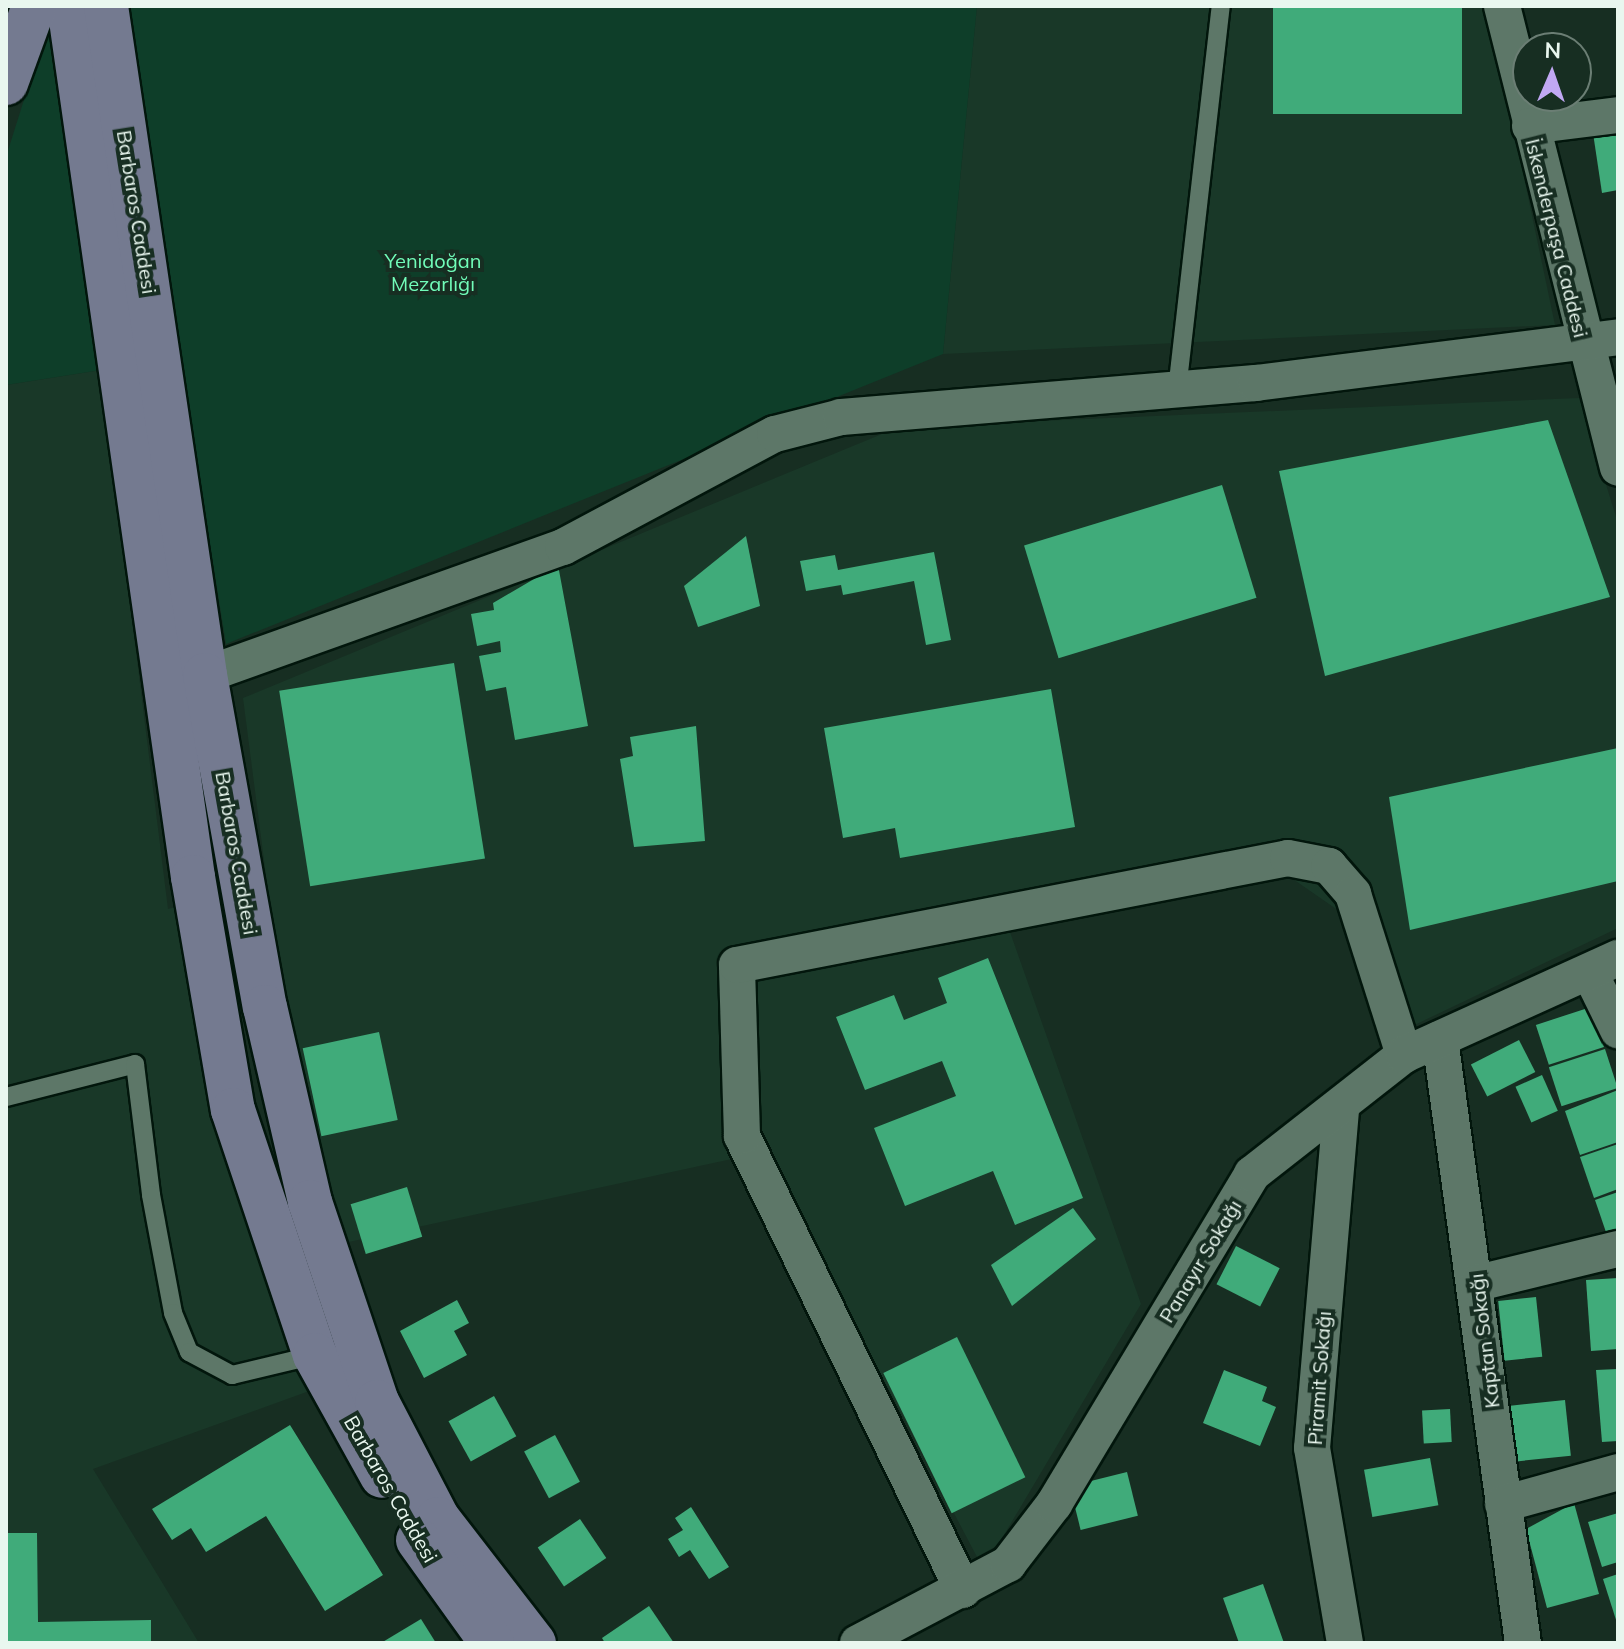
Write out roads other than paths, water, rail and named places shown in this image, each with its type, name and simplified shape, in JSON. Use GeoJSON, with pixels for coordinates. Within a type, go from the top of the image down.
{"type":"FeatureCollection","features":[{"type":"Feature","properties":{"kind":"main road"},"geometry":{"type":"LineString","coordinates":[[6,83],[34,6]]}},
{"type":"Feature","properties":{"kind":"main road","name":"Barbaros Caddesi"},"geometry":{"type":"LineString","coordinates":[[69,6],[193,877],[233,1110],[315,1355],[421,1545],[492,1643]]}},
{"type":"Feature","properties":{"kind":"main road","name":"Barbaros Caddesi"},"geometry":{"type":"LineString","coordinates":[[106,6],[205,675],[290,1123],[377,1402],[438,1519],[534,1643]]}},
{"type":"Feature","properties":{"kind":"street","name":"İskenderpaşa Caddesi"},"geometry":{"type":"LineString","coordinates":[[1502,6],[1581,341],[1618,468]]}},
{"type":"Feature","properties":{"kind":"street"},"geometry":{"type":"LineString","coordinates":[[1530,126],[1618,115]]}},
{"type":"Feature","properties":{"kind":"street"},"geometry":{"type":"LineString","coordinates":[[205,675],[563,547],[775,434],[841,417],[1177,390],[1618,337]]}},
{"type":"Feature","properties":{"kind":"street"},"geometry":{"type":"LineString","coordinates":[[963,1590],[742,1136],[737,965],[1288,858],[1329,866],[1353,894],[1404,1055]]}},
{"type":"Feature","properties":{"kind":"street"},"geometry":{"type":"LineString","coordinates":[[1604,965],[1618,1030]]}},
{"type":"Feature","properties":{"kind":"street","name":"Panayır Sokağı"},"geometry":{"type":"LineString","coordinates":[[858,1643],[1008,1564],[1054,1504],[1252,1174],[1341,1110],[1404,1055],[1604,965]]}},
{"type":"Feature","properties":{"kind":"street","name":"Kaptan Sokağı"},"geometry":{"type":"LineString","coordinates":[[1440,1039],[1478,1283],[1503,1504],[1523,1643]]}},
{"type":"Feature","properties":{"kind":"street","name":"Piramit Sokağı"},"geometry":{"type":"LineString","coordinates":[[1341,1110],[1312,1448],[1345,1643]]}},
{"type":"Feature","properties":{"kind":"street"},"geometry":{"type":"LineString","coordinates":[[1478,1283],[1618,1249]]}},
{"type":"Feature","properties":{"kind":"street"},"geometry":{"type":"LineString","coordinates":[[1503,1504],[1618,1472]]}},
{"type":"Feature","properties":{"kind":"lane"},"geometry":{"type":"LineString","coordinates":[[1177,390],[1221,6]]}},
{"type":"Feature","properties":{"kind":"lane"},"geometry":{"type":"LineString","coordinates":[[6,1097],[135,1064],[151,1195],[173,1313],[189,1352],[232,1375],[315,1355]]}},
{"type":"Feature","properties":{"kind":"park label","name":"Yenidoğan Mezarlığı"},"geometry":{"type":"Point","coordinates":[433,272]}}]}
